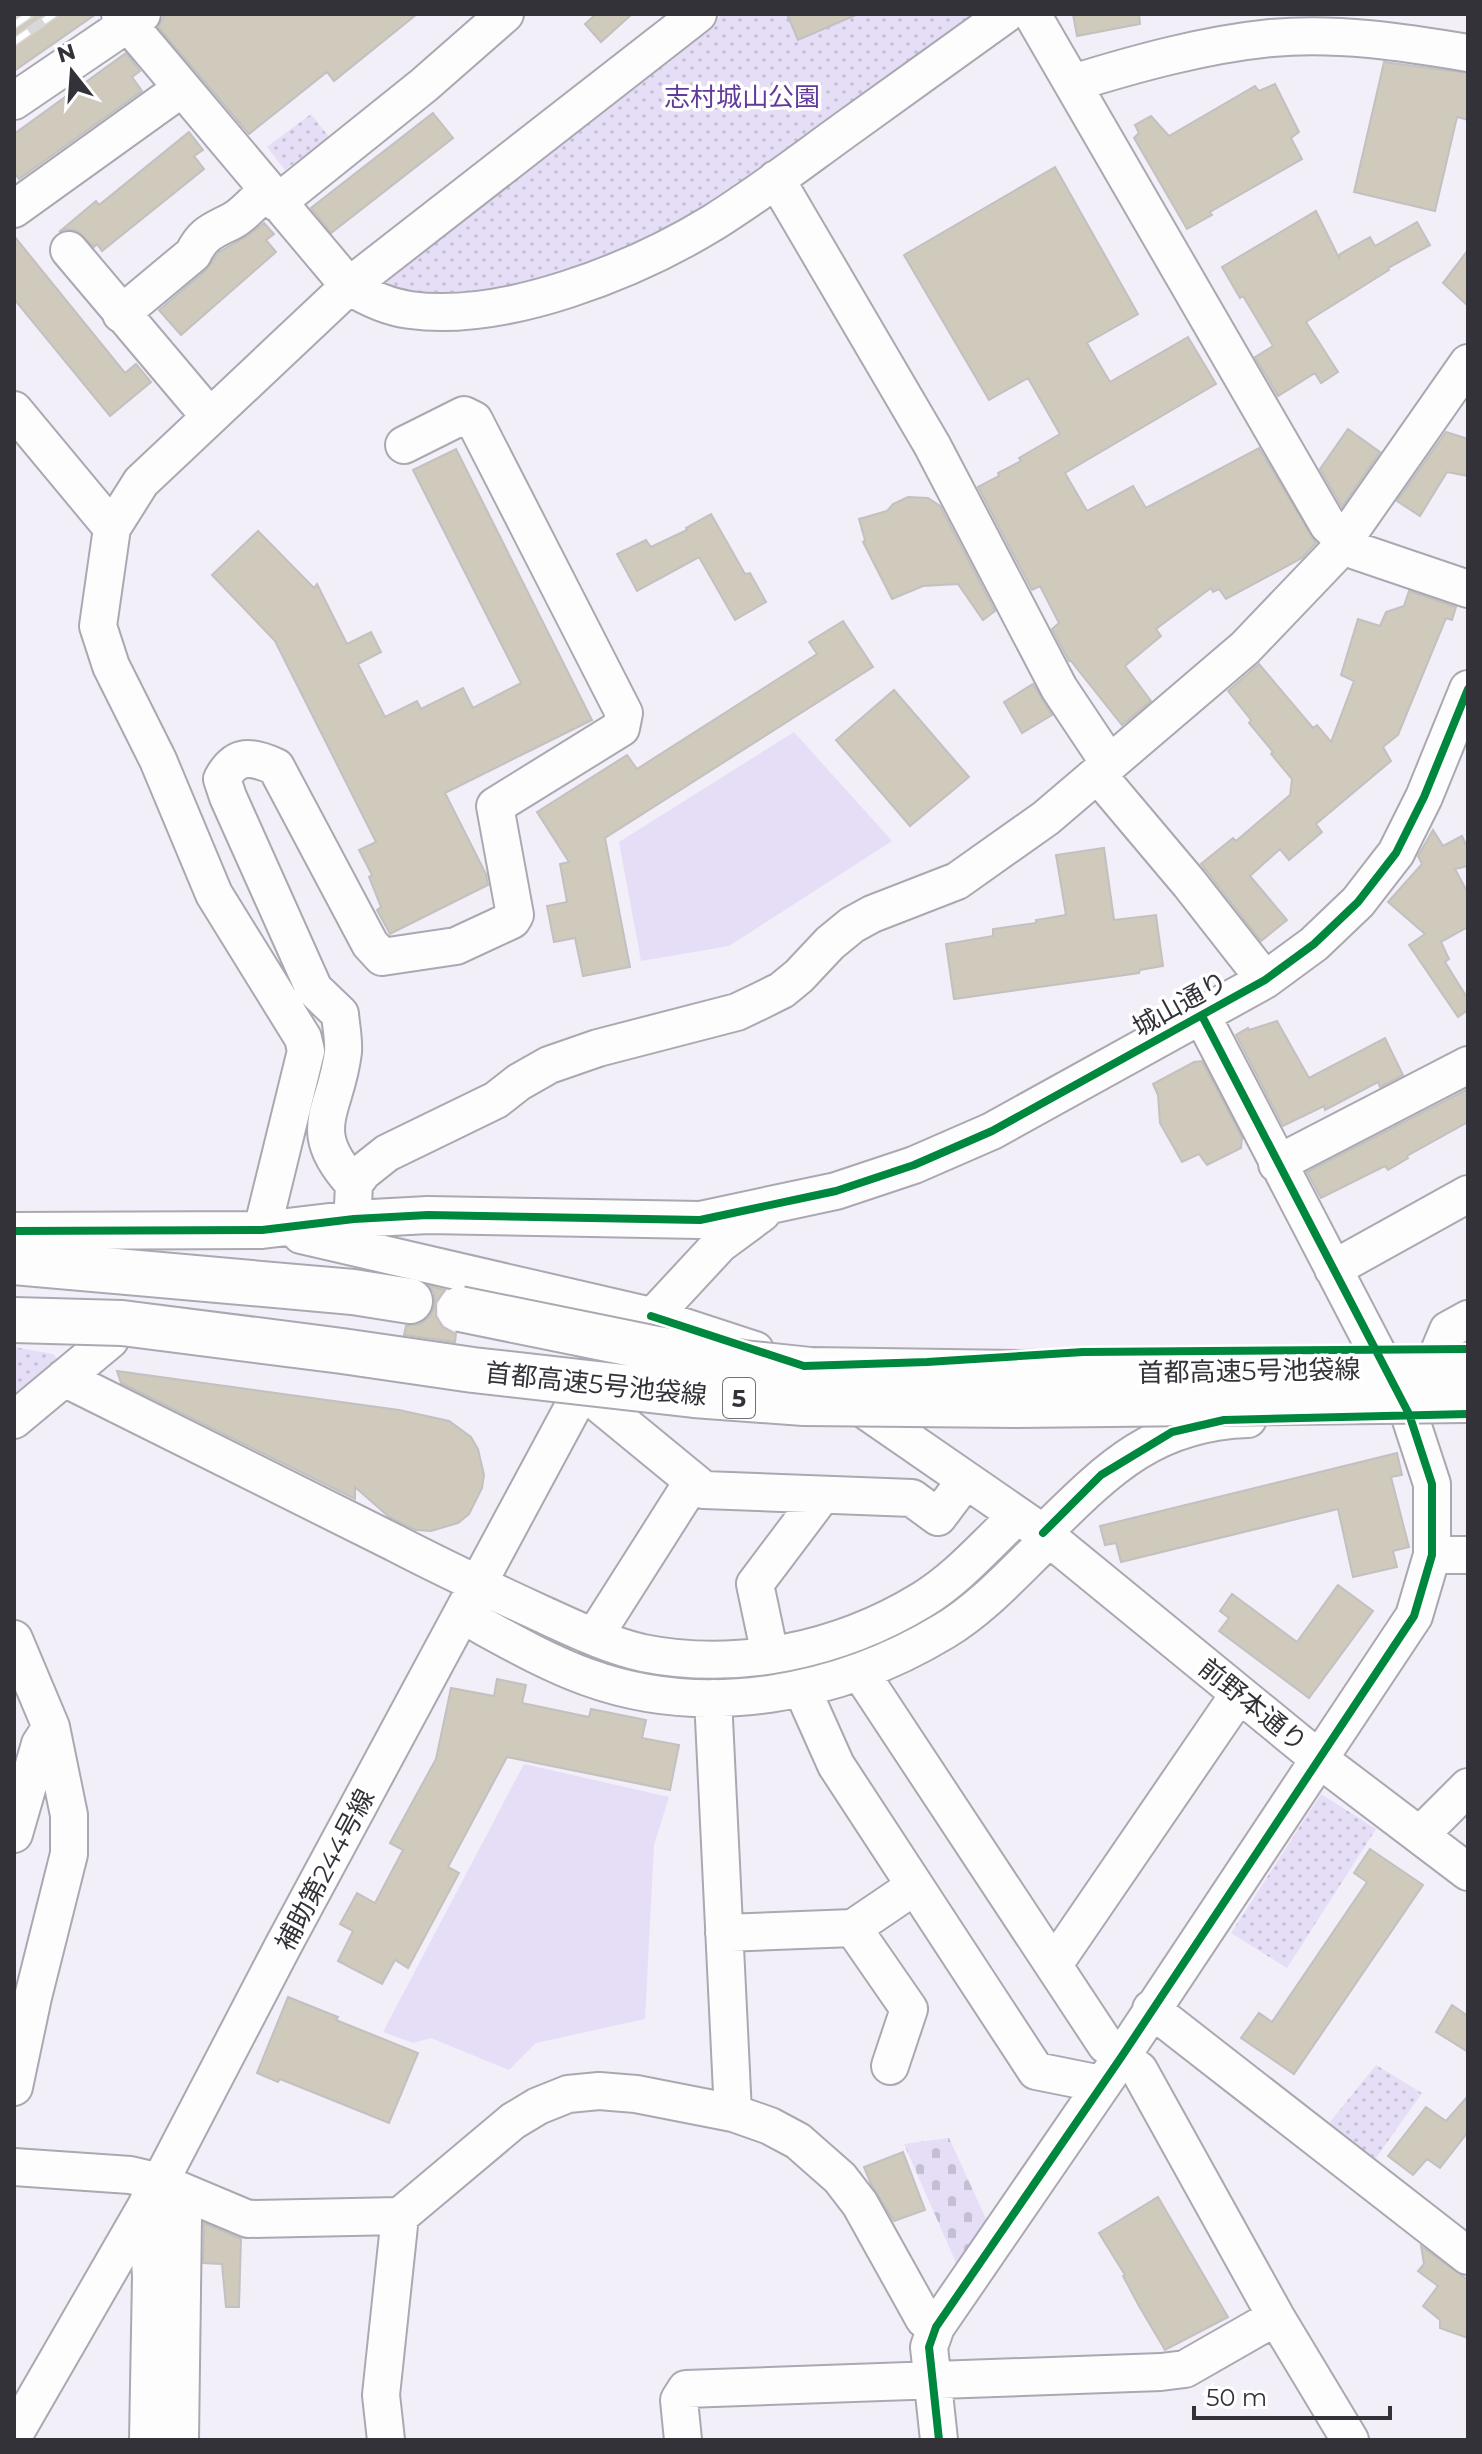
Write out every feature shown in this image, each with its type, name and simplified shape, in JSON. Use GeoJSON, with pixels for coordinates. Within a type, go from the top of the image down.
{"type":"FeatureCollection","features":[{"type":"Feature","properties":{"kind":"highway"},"geometry":{"type":"LineString","coordinates":[[14,1262],[353,1292],[410,1301]]}},
{"type":"Feature","properties":{"kind":"highway","name":"首都高速5号池袋線"},"geometry":{"type":"LineString","coordinates":[[460,1309],[657,1349],[810,1370],[1017,1373],[1459,1356]]}},
{"type":"Feature","properties":{"kind":"highway","name":"首都高速5号池袋線"},"geometry":{"type":"LineString","coordinates":[[14,1317],[57,1322],[122,1323],[486,1372],[694,1395],[804,1403],[1016,1405],[1468,1400]]}},
{"type":"Feature","properties":{"kind":"street"},"geometry":{"type":"LineString","coordinates":[[121,314],[193,254],[198,242],[218,226],[233,221],[272,197],[424,85],[505,14]]}},
{"type":"Feature","properties":{"kind":"street"},"geometry":{"type":"LineString","coordinates":[[270,1229],[306,1051],[303,1038],[214,894],[158,760],[111,666],[98,626],[112,528],[141,482],[349,286],[698,14]]}},
{"type":"Feature","properties":{"kind":"street"},"geometry":{"type":"LineString","coordinates":[[14,101],[130,17],[181,89],[349,286],[373,301],[407,310],[440,313],[488,309],[601,278],[713,222],[1006,14]]}},
{"type":"Feature","properties":{"kind":"street"},"geometry":{"type":"LineString","coordinates":[[1032,14],[1328,525],[1356,551],[1468,589]]}},
{"type":"Feature","properties":{"kind":"street"},"geometry":{"type":"LineString","coordinates":[[1073,83],[1191,50],[1272,38],[1341,37],[1468,53]]}},
{"type":"Feature","properties":{"kind":"street"},"geometry":{"type":"LineString","coordinates":[[14,209],[181,89]]}},
{"type":"Feature","properties":{"kind":"street"},"geometry":{"type":"LineString","coordinates":[[776,179],[932,445],[1104,769],[1265,980]]}},
{"type":"Feature","properties":{"kind":"street"},"geometry":{"type":"LineString","coordinates":[[69,250],[210,417]]}},
{"type":"Feature","properties":{"kind":"street"},"geometry":{"type":"LineString","coordinates":[[354,1202],[363,1172],[379,1158],[496,1100],[549,1065],[598,1048],[737,1012],[782,990],[852,925],[957,881],[1046,818],[1245,648],[1344,541],[1468,363]]}},
{"type":"Feature","properties":{"kind":"street"},"geometry":{"type":"LineString","coordinates":[[14,410],[112,528]]}},
{"type":"Feature","properties":{"kind":"street"},"geometry":{"type":"LineString","coordinates":[[354,1202],[325,1139],[325,1122],[343,1050],[340,1014],[314,989],[228,797],[222,779],[228,767],[240,759],[258,759],[276,767],[370,944],[382,957],[397,955],[456,946],[512,920],[515,915],[495,806],[621,728],[624,713],[474,420],[464,415],[404,445]]}},
{"type":"Feature","properties":{"kind":"street","name":"城山通り"},"geometry":{"type":"LineString","coordinates":[[782,1204],[836,1191],[953,1149],[992,1131],[1265,980],[1314,944],[1358,902],[1396,853],[1424,797],[1468,689]]}},
{"type":"Feature","properties":{"kind":"street"},"geometry":{"type":"LineString","coordinates":[[939,2440],[929,2347],[936,2327],[1122,2056],[1414,1616],[1432,1555],[1432,1484],[1409,1414],[1202,1016]]}},
{"type":"Feature","properties":{"kind":"street"},"geometry":{"type":"LineString","coordinates":[[1277,1164],[1468,1065]]}},
{"type":"Feature","properties":{"kind":"street"},"geometry":{"type":"LineString","coordinates":[[1333,1269],[1468,1194]]}},
{"type":"Feature","properties":{"kind":"street"},"geometry":{"type":"LineString","coordinates":[[270,1229],[354,1202],[428,1215],[700,1220],[782,1204]]}},
{"type":"Feature","properties":{"kind":"street","name":"補助第244号線"},"geometry":{"type":"LineString","coordinates":[[14,2435],[162,2192],[469,1600],[586,1397],[651,1316],[734,1232],[782,1204]]}},
{"type":"Feature","properties":{"kind":"street"},"geometry":{"type":"LineString","coordinates":[[14,1231],[270,1229],[651,1316],[804,1366],[1083,1352],[1374,1349],[1459,1356],[1448,1330],[1468,1319]]}},
{"type":"Feature","properties":{"kind":"street"},"geometry":{"type":"LineString","coordinates":[[14,1334],[110,1340],[586,1397],[883,1423]]}},
{"type":"Feature","properties":{"kind":"street"},"geometry":{"type":"LineString","coordinates":[[14,1420],[110,1340]]}},
{"type":"Feature","properties":{"kind":"street","name":"前野本通り"},"geometry":{"type":"LineString","coordinates":[[804,1366],[1037,1529],[1319,1759],[1468,1872]]}},
{"type":"Feature","properties":{"kind":"street"},"geometry":{"type":"LineString","coordinates":[[64,1378],[469,1600],[547,1661],[598,1681],[657,1695],[713,1698],[802,1689],[860,1672],[946,1630],[985,1601],[1037,1529]]}},
{"type":"Feature","properties":{"kind":"street"},"geometry":{"type":"LineString","coordinates":[[586,1397],[704,1490],[912,1498],[938,1517],[965,1481]]}},
{"type":"Feature","properties":{"kind":"street"},"geometry":{"type":"LineString","coordinates":[[469,1600],[642,1652],[700,1660],[770,1655],[835,1642],[923,1599],[956,1575],[1037,1529],[1101,1475],[1172,1432],[1224,1420],[1468,1414]]}},
{"type":"Feature","properties":{"kind":"street"},"geometry":{"type":"LineString","coordinates":[[594,1637],[693,1481]]}},
{"type":"Feature","properties":{"kind":"street"},"geometry":{"type":"LineString","coordinates":[[770,1655],[755,1584],[822,1495]]}},
{"type":"Feature","properties":{"kind":"street"},"geometry":{"type":"LineString","coordinates":[[1432,1555],[1468,1555]]}},
{"type":"Feature","properties":{"kind":"street"},"geometry":{"type":"LineString","coordinates":[[14,1639],[51,1727],[69,1815],[69,1854],[23,1983],[14,2087]]}},
{"type":"Feature","properties":{"kind":"street"},"geometry":{"type":"LineString","coordinates":[[860,1672],[1055,1963],[1106,2045],[1139,2070],[1150,2087],[1276,2317],[1350,2440]]}},
{"type":"Feature","properties":{"kind":"street"},"geometry":{"type":"LineString","coordinates":[[802,1689],[836,1765],[1036,2071],[1099,2086]]}},
{"type":"Feature","properties":{"kind":"street"},"geometry":{"type":"LineString","coordinates":[[1055,1963],[1239,1694]]}},
{"type":"Feature","properties":{"kind":"street"},"geometry":{"type":"LineString","coordinates":[[713,1698],[733,2113]]}},
{"type":"Feature","properties":{"kind":"street"},"geometry":{"type":"LineString","coordinates":[[14,1834],[40,1744],[51,1727]]}},
{"type":"Feature","properties":{"kind":"street"},"geometry":{"type":"LineString","coordinates":[[1420,1835],[1468,1787]]}},
{"type":"Feature","properties":{"kind":"street"},"geometry":{"type":"LineString","coordinates":[[724,1933],[853,1928],[915,1886]]}},
{"type":"Feature","properties":{"kind":"street"},"geometry":{"type":"LineString","coordinates":[[853,1928],[909,2009],[890,2066]]}},
{"type":"Feature","properties":{"kind":"street"},"geometry":{"type":"LineString","coordinates":[[1151,2009],[1468,2256]]}},
{"type":"Feature","properties":{"kind":"street"},"geometry":{"type":"LineString","coordinates":[[14,2167],[130,2175],[162,2192],[248,2219],[400,2216],[513,2121],[538,2106],[568,2094],[599,2091],[636,2094],[733,2113],[770,2126],[798,2141],[840,2178],[876,2231],[924,2319],[936,2327]]}},
{"type":"Feature","properties":{"kind":"street"},"geometry":{"type":"LineString","coordinates":[[148,2440],[151,2277],[162,2192]]}},
{"type":"Feature","properties":{"kind":"street"},"geometry":{"type":"LineString","coordinates":[[162,2192],[183,2218],[180,2440]]}},
{"type":"Feature","properties":{"kind":"street"},"geometry":{"type":"LineString","coordinates":[[386,2440],[381,2395],[400,2216]]}},
{"type":"Feature","properties":{"kind":"street"},"geometry":{"type":"LineString","coordinates":[[683,2440],[679,2400],[686,2389],[1161,2372],[1185,2369],[1276,2317]]}},
{"type":"Feature","properties":{"kind":"green space","name":"志村城山公園"},"geometry":{"type":"Polygon","coordinates":[[[723,14],[984,14],[710,212],[533,287],[415,301],[374,280],[723,14]]]}},
{"type":"Feature","properties":{"kind":"green space"},"geometry":{"type":"Polygon","coordinates":[[[311,114],[329,137],[285,170],[267,147],[311,114]]]}},
{"type":"Feature","properties":{"kind":"green space"},"geometry":{"type":"Polygon","coordinates":[[[794,732],[892,841],[729,946],[641,961],[619,842],[794,732]]]}},
{"type":"Feature","properties":{"kind":"green space"},"geometry":{"type":"Polygon","coordinates":[[[14,1347],[53,1354],[61,1363],[14,1401],[14,1347]]]}},
{"type":"Feature","properties":{"kind":"green space"},"geometry":{"type":"Polygon","coordinates":[[[524,1764],[669,1797],[654,1845],[645,2019],[536,2043],[509,2070],[431,2038],[413,2043],[383,2032],[524,1764]]]}},
{"type":"Feature","properties":{"kind":"green space"},"geometry":{"type":"Polygon","coordinates":[[[1321,1794],[1376,1829],[1287,1968],[1231,1933],[1321,1794]]]}},
{"type":"Feature","properties":{"kind":"green space"},"geometry":{"type":"Polygon","coordinates":[[[1376,2065],[1422,2093],[1364,2175],[1317,2138],[1376,2065]]]}},
{"type":"Feature","properties":{"kind":"green space"},"geometry":{"type":"Polygon","coordinates":[[[949,2138],[987,2221],[957,2265],[904,2144],[949,2138]]]}},
{"type":"Feature","properties":{"kind":"building"},"geometry":{"type":"Polygon","coordinates":[[[14,14],[96,14],[14,71],[14,14]]]}},
{"type":"Feature","properties":{"kind":"building"},"geometry":{"type":"Polygon","coordinates":[[[165,14],[417,14],[334,81],[327,72],[249,134],[158,27],[165,14]]]}},
{"type":"Feature","properties":{"kind":"building"},"geometry":{"type":"Polygon","coordinates":[[[596,14],[632,14],[601,42],[585,24],[596,14]]]}},
{"type":"Feature","properties":{"kind":"building"},"geometry":{"type":"Polygon","coordinates":[[[787,14],[858,14],[798,40],[787,14]]]}},
{"type":"Feature","properties":{"kind":"building"},"geometry":{"type":"Polygon","coordinates":[[[1073,14],[1139,14],[1140,24],[1077,36],[1073,14]]]}},
{"type":"Feature","properties":{"kind":"building"},"geometry":{"type":"Polygon","coordinates":[[[126,53],[140,71],[132,77],[142,91],[19,179],[14,172],[14,134],[126,53]]]}},
{"type":"Feature","properties":{"kind":"building"},"geometry":{"type":"Polygon","coordinates":[[[1384,62],[1468,73],[1468,120],[1457,117],[1435,211],[1354,192],[1384,62]]]}},
{"type":"Feature","properties":{"kind":"building"},"geometry":{"type":"Polygon","coordinates":[[[1275,84],[1299,132],[1291,138],[1302,159],[1210,212],[1212,215],[1187,229],[1134,138],[1139,133],[1135,125],[1151,116],[1169,136],[1255,86],[1259,91],[1275,84]]]}},
{"type":"Feature","properties":{"kind":"building"},"geometry":{"type":"Polygon","coordinates":[[[433,113],[453,138],[331,233],[311,208],[433,113]]]}},
{"type":"Feature","properties":{"kind":"building"},"geometry":{"type":"Polygon","coordinates":[[[189,132],[203,150],[194,156],[204,169],[102,251],[77,231],[66,229],[59,232],[96,201],[99,205],[189,132]]]}},
{"type":"Feature","properties":{"kind":"building"},"geometry":{"type":"Polygon","coordinates":[[[1055,167],[1138,314],[1087,343],[1110,382],[1188,337],[1216,384],[1065,473],[1087,511],[1133,486],[1146,508],[1259,448],[1316,543],[1302,558],[1226,599],[1219,589],[1213,592],[1211,588],[1156,629],[1161,636],[1125,666],[1151,701],[1122,725],[1069,661],[1052,629],[1059,623],[1040,586],[1032,590],[978,487],[1060,434],[1028,378],[989,400],[904,255],[1055,167]]]}},
{"type":"Feature","properties":{"kind":"building"},"geometry":{"type":"Polygon","coordinates":[[[1316,211],[1339,258],[1340,254],[1370,237],[1375,246],[1417,222],[1430,245],[1388,268],[1306,322],[1338,372],[1321,383],[1315,373],[1278,396],[1255,357],[1273,346],[1222,267],[1316,211]]]}},
{"type":"Feature","properties":{"kind":"building"},"geometry":{"type":"Polygon","coordinates":[[[264,223],[274,234],[266,240],[276,252],[181,335],[159,310],[206,270],[219,252],[264,223]]]}},
{"type":"Feature","properties":{"kind":"building"},"geometry":{"type":"Polygon","coordinates":[[[14,236],[125,373],[136,364],[151,382],[110,416],[14,299],[14,236]]]}},
{"type":"Feature","properties":{"kind":"building"},"geometry":{"type":"Polygon","coordinates":[[[1468,250],[1468,306],[1443,283],[1468,250]]]}},
{"type":"Feature","properties":{"kind":"building"},"geometry":{"type":"Polygon","coordinates":[[[1348,429],[1380,452],[1342,507],[1320,469],[1348,429]]]}},
{"type":"Feature","properties":{"kind":"building"},"geometry":{"type":"Polygon","coordinates":[[[1446,432],[1468,439],[1468,476],[1447,472],[1420,516],[1397,501],[1446,432]]]}},
{"type":"Feature","properties":{"kind":"building"},"geometry":{"type":"Polygon","coordinates":[[[456,449],[592,720],[445,793],[486,874],[488,885],[390,934],[377,910],[381,907],[369,877],[372,875],[359,850],[376,842],[275,641],[212,575],[258,531],[314,588],[317,584],[347,644],[371,632],[381,652],[358,664],[385,717],[417,701],[421,709],[463,688],[473,708],[521,683],[413,470],[456,449]]]}},
{"type":"Feature","properties":{"kind":"building"},"geometry":{"type":"Polygon","coordinates":[[[908,497],[928,498],[940,506],[995,611],[983,620],[958,584],[923,586],[892,599],[863,542],[859,519],[887,511],[893,504],[908,497]]]}},
{"type":"Feature","properties":{"kind":"building"},"geometry":{"type":"Polygon","coordinates":[[[711,514],[745,574],[750,573],[766,602],[735,620],[699,557],[637,591],[617,554],[646,540],[651,547],[687,530],[711,514]]]}},
{"type":"Feature","properties":{"kind":"building"},"geometry":{"type":"Polygon","coordinates":[[[1409,591],[1456,607],[1452,620],[1446,618],[1398,735],[1383,747],[1391,761],[1316,824],[1322,832],[1289,860],[1280,849],[1250,876],[1287,920],[1261,941],[1201,864],[1233,838],[1236,841],[1290,795],[1292,779],[1228,691],[1259,664],[1313,728],[1317,725],[1331,742],[1354,681],[1341,675],[1358,619],[1380,626],[1386,612],[1404,606],[1409,591]]]}},
{"type":"Feature","properties":{"kind":"building"},"geometry":{"type":"Polygon","coordinates":[[[843,621],[873,667],[605,838],[630,967],[583,976],[575,938],[554,942],[547,906],[567,902],[560,864],[569,862],[537,812],[627,755],[637,769],[817,654],[809,642],[843,621]]]}},
{"type":"Feature","properties":{"kind":"building"},"geometry":{"type":"Polygon","coordinates":[[[1033,684],[1052,715],[1022,733],[1004,702],[1033,684]]]}},
{"type":"Feature","properties":{"kind":"building"},"geometry":{"type":"Polygon","coordinates":[[[894,690],[969,777],[910,826],[836,740],[894,690]]]}},
{"type":"Feature","properties":{"kind":"building"},"geometry":{"type":"Polygon","coordinates":[[[1433,830],[1443,846],[1462,836],[1468,849],[1468,866],[1455,869],[1468,893],[1468,927],[1441,942],[1449,959],[1445,962],[1468,999],[1468,1010],[1458,1017],[1409,945],[1425,934],[1388,902],[1422,864],[1418,856],[1433,830]]]}},
{"type":"Feature","properties":{"kind":"building"},"geometry":{"type":"Polygon","coordinates":[[[1104,848],[1114,920],[1156,915],[1163,966],[1140,970],[1139,973],[954,999],[946,944],[993,936],[993,929],[1066,915],[1056,855],[1104,848]]]}},
{"type":"Feature","properties":{"kind":"building"},"geometry":{"type":"Polygon","coordinates":[[[1277,1021],[1309,1078],[1385,1038],[1403,1075],[1380,1087],[1378,1082],[1325,1110],[1324,1106],[1283,1126],[1236,1035],[1248,1028],[1277,1021]]]}},
{"type":"Feature","properties":{"kind":"building"},"geometry":{"type":"Polygon","coordinates":[[[1202,1061],[1242,1137],[1241,1148],[1207,1165],[1199,1154],[1182,1162],[1160,1123],[1158,1095],[1153,1084],[1194,1062],[1202,1061]]]}},
{"type":"Feature","properties":{"kind":"building"},"geometry":{"type":"Polygon","coordinates":[[[1468,1089],[1468,1122],[1388,1170],[1385,1166],[1321,1198],[1307,1172],[1468,1089]]]}},
{"type":"Feature","properties":{"kind":"building"},"geometry":{"type":"Polygon","coordinates":[[[429,1286],[445,1290],[436,1303],[436,1316],[443,1327],[456,1334],[455,1342],[404,1335],[406,1326],[420,1324],[430,1316],[435,1304],[434,1293],[429,1286]]]}},
{"type":"Feature","properties":{"kind":"building"},"geometry":{"type":"Polygon","coordinates":[[[117,1371],[399,1410],[449,1421],[471,1437],[478,1449],[484,1475],[482,1488],[469,1514],[458,1523],[431,1531],[416,1530],[389,1517],[355,1487],[355,1499],[121,1383],[117,1371]]]}},
{"type":"Feature","properties":{"kind":"building"},"geometry":{"type":"Polygon","coordinates":[[[1397,1453],[1402,1475],[1391,1477],[1409,1547],[1393,1551],[1397,1567],[1353,1577],[1338,1509],[1121,1562],[1116,1543],[1105,1545],[1100,1526],[1397,1453]]]}},
{"type":"Feature","properties":{"kind":"building"},"geometry":{"type":"Polygon","coordinates":[[[1338,1585],[1373,1611],[1309,1698],[1219,1631],[1229,1618],[1220,1611],[1232,1594],[1297,1642],[1338,1585]]]}},
{"type":"Feature","properties":{"kind":"building"},"geometry":{"type":"Polygon","coordinates":[[[497,1679],[526,1685],[522,1703],[589,1717],[591,1709],[646,1720],[642,1738],[679,1745],[670,1790],[507,1757],[448,1867],[459,1873],[408,1968],[395,1960],[382,1984],[338,1961],[353,1931],[340,1924],[357,1893],[375,1903],[403,1850],[390,1843],[436,1759],[451,1688],[494,1696],[497,1679]]]}},
{"type":"Feature","properties":{"kind":"building"},"geometry":{"type":"Polygon","coordinates":[[[1370,1849],[1423,1885],[1294,2074],[1241,2038],[1259,2013],[1272,2022],[1367,1882],[1354,1873],[1370,1849]]]}},
{"type":"Feature","properties":{"kind":"building"},"geometry":{"type":"Polygon","coordinates":[[[288,1997],[418,2053],[389,2123],[280,2079],[278,2082],[257,2073],[288,1997]]]}},
{"type":"Feature","properties":{"kind":"building"},"geometry":{"type":"Polygon","coordinates":[[[1452,2005],[1468,2016],[1468,2052],[1436,2032],[1452,2005]]]}},
{"type":"Feature","properties":{"kind":"building"},"geometry":{"type":"Polygon","coordinates":[[[1468,2096],[1468,2132],[1440,2168],[1427,2159],[1413,2175],[1388,2156],[1426,2107],[1446,2121],[1468,2096]]]}},
{"type":"Feature","properties":{"kind":"building"},"geometry":{"type":"Polygon","coordinates":[[[903,2152],[925,2210],[894,2221],[864,2167],[903,2152]]]}},
{"type":"Feature","properties":{"kind":"building"},"geometry":{"type":"Polygon","coordinates":[[[1158,2197],[1228,2317],[1165,2350],[1099,2233],[1158,2197]]]}},
{"type":"Feature","properties":{"kind":"building"},"geometry":{"type":"Polygon","coordinates":[[[204,2223],[241,2239],[239,2307],[226,2307],[222,2264],[203,2263],[204,2223]]]}},
{"type":"Feature","properties":{"kind":"building"},"geometry":{"type":"Polygon","coordinates":[[[1421,2246],[1468,2280],[1468,2338],[1440,2328],[1440,2320],[1423,2306],[1438,2286],[1418,2271],[1424,2264],[1421,2246]]]}},
{"type":"Feature","properties":{"kind":"railway"},"geometry":{"type":"LineString","coordinates":[[14,25],[30,14]]}},
{"type":"Feature","properties":{"kind":"railway"},"geometry":{"type":"LineString","coordinates":[[14,42],[54,14]]}},
{"type":"Feature","properties":{"kind":"cycle path"},"geometry":{"type":"LineString","coordinates":[[14,1231],[262,1230],[354,1219],[428,1215],[700,1220],[836,1191],[914,1165],[992,1131],[1265,980],[1314,944],[1358,902],[1396,853],[1424,797],[1468,689]]}},
{"type":"Feature","properties":{"kind":"cycle path"},"geometry":{"type":"LineString","coordinates":[[939,2440],[929,2347],[936,2327],[1122,2056],[1414,1616],[1432,1555],[1432,1484],[1409,1414],[1202,1016]]}},
{"type":"Feature","properties":{"kind":"cycle path"},"geometry":{"type":"LineString","coordinates":[[651,1316],[804,1366],[1083,1352],[1468,1349]]}},
{"type":"Feature","properties":{"kind":"cycle path"},"geometry":{"type":"LineString","coordinates":[[1043,1533],[1101,1475],[1172,1432],[1224,1420],[1468,1414]]}}]}
